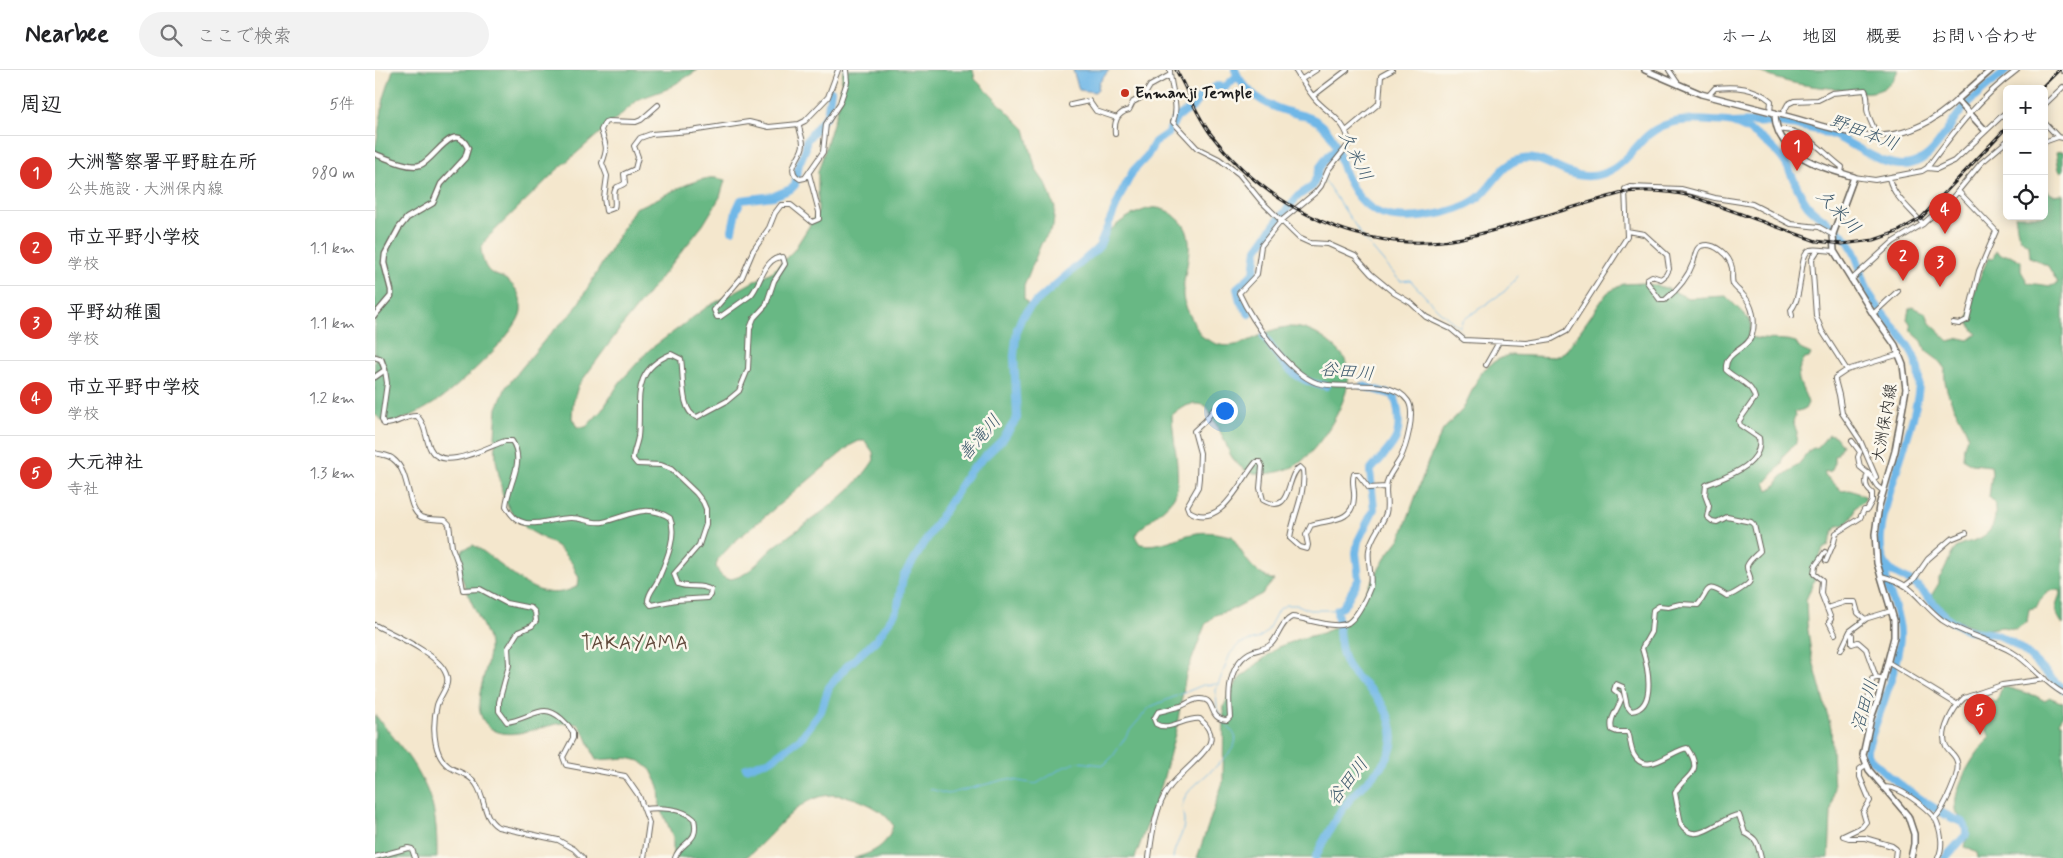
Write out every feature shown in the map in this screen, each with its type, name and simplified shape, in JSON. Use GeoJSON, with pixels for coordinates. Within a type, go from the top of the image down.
{"type":"FeatureCollection","features":[{"type":"Feature","properties":{"kind":"main road"},"geometry":{"type":"LineString","coordinates":[[1645,70],[1708,96],[1773,115],[1783,143],[1796,153],[1816,164],[1854,177]]}},
{"type":"Feature","properties":{"kind":"main road"},"geometry":{"type":"LineString","coordinates":[[1985,130],[1958,102],[1991,70]]}},
{"type":"Feature","properties":{"kind":"main road","name":"大洲保内線"},"geometry":{"type":"LineString","coordinates":[[1854,177],[1833,235],[1834,251],[1895,345],[1900,354],[1906,376],[1906,389],[1895,451],[1883,491],[1875,534],[1880,576],[1895,628],[1890,664],[1872,715],[1864,746],[1863,755],[1866,765]]}},
{"type":"Feature","properties":{"kind":"main road"},"geometry":{"type":"LineString","coordinates":[[1866,765],[1883,788],[1902,808],[1912,824],[1914,844],[1911,858]]}},
{"type":"Feature","properties":{"kind":"street"},"geometry":{"type":"LineString","coordinates":[[657,105],[641,120],[636,122],[608,121],[605,122],[601,130],[607,143],[607,151],[602,163],[607,176],[604,198],[606,211],[614,208],[616,204],[615,191],[616,188],[625,183],[624,174],[635,169],[638,157],[634,146],[640,138],[660,132],[691,131],[749,122],[769,127],[799,124],[805,121],[828,96],[838,70]]}},
{"type":"Feature","properties":{"kind":"street"},"geometry":{"type":"LineString","coordinates":[[799,124],[803,144],[793,166],[793,171],[795,176],[800,179],[809,174],[823,152],[826,124],[840,103],[847,82],[846,70]]}},
{"type":"Feature","properties":{"kind":"street"},"geometry":{"type":"LineString","coordinates":[[1169,70],[1177,108],[1173,122],[1197,148],[1219,159],[1239,174],[1281,221],[1304,241],[1323,242],[1355,256],[1371,274],[1394,293],[1411,303],[1426,317],[1451,329],[1464,340],[1527,343],[1553,339],[1567,331],[1621,246],[1627,231],[1625,189],[1641,187],[1681,189],[1715,198],[1746,203],[1791,224],[1819,227],[1833,235]]}},
{"type":"Feature","properties":{"kind":"street"},"geometry":{"type":"LineString","coordinates":[[1149,858],[1156,817],[1165,793],[1179,775],[1206,749],[1210,743],[1211,736],[1206,724],[1200,719],[1189,719],[1163,726],[1156,724],[1155,715],[1158,712],[1198,698],[1206,700],[1211,704],[1215,717],[1219,720],[1227,720],[1230,717],[1229,700],[1232,677],[1240,661],[1252,651],[1268,647],[1281,632],[1287,619],[1292,617],[1300,618],[1326,624],[1349,622],[1357,613],[1369,589],[1371,576],[1368,553],[1370,543],[1385,516],[1386,487],[1406,444],[1411,411],[1408,401],[1397,392],[1386,388],[1323,384],[1296,372],[1261,330],[1239,293],[1257,274],[1261,246],[1281,221],[1316,192],[1331,166],[1349,144],[1347,131],[1344,126],[1313,96],[1295,70]]}},
{"type":"Feature","properties":{"kind":"street"},"geometry":{"type":"LineString","coordinates":[[1302,80],[1315,70]]}},
{"type":"Feature","properties":{"kind":"street"},"geometry":{"type":"LineString","coordinates":[[1313,96],[1347,70]]}},
{"type":"Feature","properties":{"kind":"street"},"geometry":{"type":"LineString","coordinates":[[1347,131],[1379,103],[1381,76],[1392,70]]}},
{"type":"Feature","properties":{"kind":"street"},"geometry":{"type":"LineString","coordinates":[[1669,70],[1679,85]]}},
{"type":"Feature","properties":{"kind":"street"},"geometry":{"type":"LineString","coordinates":[[1854,177],[1875,180],[1917,173],[1927,168],[1968,112],[2017,70]]}},
{"type":"Feature","properties":{"kind":"street"},"geometry":{"type":"LineString","coordinates":[[1115,134],[1114,124],[1123,111],[1129,110],[1133,102],[1144,96],[1150,86],[1170,75]]}},
{"type":"Feature","properties":{"kind":"street"},"geometry":{"type":"LineString","coordinates":[[1708,96],[1715,88],[1731,86],[1755,90],[1771,100],[1773,115],[1782,115],[1860,134],[1876,136],[1890,136],[1910,132],[1941,115],[1958,102]]}},
{"type":"Feature","properties":{"kind":"street"},"geometry":{"type":"LineString","coordinates":[[2048,100],[2063,87]]}},
{"type":"Feature","properties":{"kind":"street"},"geometry":{"type":"LineString","coordinates":[[1782,115],[1788,104],[1794,101],[1818,100],[1832,93],[1865,90],[1869,98],[1867,110],[1869,119],[1876,136]]}},
{"type":"Feature","properties":{"kind":"street"},"geometry":{"type":"LineString","coordinates":[[1071,105],[1089,101],[1096,112],[1117,118]]}},
{"type":"Feature","properties":{"kind":"street"},"geometry":{"type":"LineString","coordinates":[[1927,168],[1937,169],[1949,165],[2003,114]]}},
{"type":"Feature","properties":{"kind":"street"},"geometry":{"type":"LineString","coordinates":[[2048,126],[2061,138]]}},
{"type":"Feature","properties":{"kind":"street"},"geometry":{"type":"LineString","coordinates":[[1777,129],[1799,134],[1807,138],[1842,167],[1841,173]]}},
{"type":"Feature","properties":{"kind":"street"},"geometry":{"type":"LineString","coordinates":[[2048,141],[2061,138]]}},
{"type":"Feature","properties":{"kind":"street"},"geometry":{"type":"LineString","coordinates":[[375,154],[413,166],[421,165],[428,160],[450,139],[462,139],[468,148],[465,158],[441,184],[433,203],[407,218],[399,228],[385,254],[384,263],[391,296],[375,315]]}},
{"type":"Feature","properties":{"kind":"street"},"geometry":{"type":"LineString","coordinates":[[1853,278],[1893,242],[1923,224],[1941,207],[1950,202],[1981,163],[2003,144]]}},
{"type":"Feature","properties":{"kind":"street"},"geometry":{"type":"LineString","coordinates":[[375,357],[381,358],[387,383],[382,414],[384,424],[417,416],[423,424],[430,448],[438,457],[446,460],[458,458],[505,441],[512,442],[516,446],[518,462],[506,506],[510,514],[530,524],[557,518],[602,522],[636,511],[659,513],[670,518],[673,530],[666,559],[658,579],[649,594],[648,601],[651,605],[655,605],[676,600],[707,598],[711,590],[701,585],[683,586],[679,584],[674,574],[699,544],[707,516],[703,502],[667,466],[637,464],[633,459],[637,437],[640,384],[645,374],[671,354],[681,359],[685,402],[688,412],[693,416],[697,417],[705,413],[739,391],[748,369],[750,328],[755,318],[767,305],[773,281],[785,264],[783,257],[774,260],[761,275],[755,291],[751,295],[720,317],[717,317],[714,310],[742,276],[753,251],[769,228],[775,213],[781,205],[791,205],[812,222],[819,219],[819,212],[809,174]]}},
{"type":"Feature","properties":{"kind":"street"},"geometry":{"type":"LineString","coordinates":[[1889,178],[1890,185],[1923,224]]}},
{"type":"Feature","properties":{"kind":"street"},"geometry":{"type":"LineString","coordinates":[[1953,324],[1959,324],[1967,320],[1979,270],[1996,231],[1958,191]]}},
{"type":"Feature","properties":{"kind":"street"},"geometry":{"type":"LineString","coordinates":[[1627,231],[1645,234],[1667,255],[1669,269],[1666,275],[1661,279],[1652,276],[1647,279],[1647,282],[1660,300],[1665,300],[1678,287],[1691,268],[1698,248],[1708,246],[1717,248],[1728,258],[1732,268],[1733,284],[1752,308],[1752,336],[1745,345],[1732,354],[1725,364],[1726,370],[1731,375],[1742,381],[1753,391],[1755,398],[1739,421],[1740,425],[1759,438],[1760,443],[1757,453],[1743,469],[1735,475],[1706,485],[1704,490],[1709,506],[1707,517],[1717,522],[1727,517],[1751,522],[1754,525],[1760,551],[1748,564],[1747,568],[1751,579],[1734,594],[1727,596],[1715,588],[1709,589],[1698,605],[1659,606],[1653,610],[1651,613],[1651,632],[1642,648],[1649,679],[1645,700],[1638,710],[1631,712],[1627,706],[1624,690],[1620,684],[1616,684],[1614,690],[1619,694],[1621,700],[1612,717],[1611,726],[1612,730],[1617,732],[1628,732],[1632,752],[1642,763],[1653,763],[1687,748],[1694,764],[1693,771],[1675,793],[1683,828],[1693,832],[1705,831],[1731,817],[1739,815],[1745,833],[1754,837],[1757,842],[1761,858]]}},
{"type":"Feature","properties":{"kind":"street"},"geometry":{"type":"LineString","coordinates":[[1792,316],[1791,310],[1799,298],[1803,259],[1807,252],[1811,249],[1834,251]]}},
{"type":"Feature","properties":{"kind":"street"},"geometry":{"type":"LineString","coordinates":[[1818,250],[1812,259],[1815,316],[1822,331],[1847,370]]}},
{"type":"Feature","properties":{"kind":"street"},"geometry":{"type":"LineString","coordinates":[[1874,314],[1898,291]]}},
{"type":"Feature","properties":{"kind":"street"},"geometry":{"type":"LineString","coordinates":[[1486,365],[1499,342]]}},
{"type":"Feature","properties":{"kind":"street"},"geometry":{"type":"LineString","coordinates":[[1876,477],[1861,440],[1847,422],[1840,408],[1835,378],[1847,370],[1900,354]]}},
{"type":"Feature","properties":{"kind":"street"},"geometry":{"type":"LineString","coordinates":[[375,378],[385,370]]}},
{"type":"Feature","properties":{"kind":"street"},"geometry":{"type":"LineString","coordinates":[[1213,409],[1205,421],[1194,431],[1200,453],[1199,478],[1198,487],[1187,506],[1189,511],[1195,515],[1206,515],[1224,506],[1244,482],[1256,462],[1260,462],[1262,466],[1260,488],[1263,500],[1268,503],[1281,502],[1285,498],[1295,471],[1300,467],[1303,470],[1303,481],[1291,538],[1300,547],[1307,549],[1306,535],[1311,525],[1341,519],[1351,508],[1354,501],[1354,474],[1358,474],[1369,488],[1386,487]]}},
{"type":"Feature","properties":{"kind":"street"},"geometry":{"type":"LineString","coordinates":[[1852,441],[1860,452],[1858,457],[1860,467],[1868,473],[1883,491]]}},
{"type":"Feature","properties":{"kind":"street"},"geometry":{"type":"LineString","coordinates":[[375,453],[391,457],[401,468],[406,477],[415,511],[421,517],[445,520],[449,524],[452,547],[459,566],[463,590],[480,589],[506,603],[531,608],[535,612],[536,622],[532,626],[518,632],[508,648],[509,665],[499,702],[499,711],[507,722],[514,722],[545,710],[562,719],[573,732],[573,738],[563,757],[566,765],[625,776],[632,783],[649,823],[644,858]]}},
{"type":"Feature","properties":{"kind":"street"},"geometry":{"type":"LineString","coordinates":[[1826,561],[1836,534],[1860,518],[1863,511],[1870,506],[1872,493],[1868,490],[1865,480],[1868,473]]}},
{"type":"Feature","properties":{"kind":"street"},"geometry":{"type":"LineString","coordinates":[[1906,585],[1914,579],[1928,559],[1951,539],[1965,533]]}},
{"type":"Feature","properties":{"kind":"street"},"geometry":{"type":"LineString","coordinates":[[1825,552],[1815,566],[1815,574],[1821,580],[1821,592],[1831,619],[1829,622],[1835,634]]}},
{"type":"Feature","properties":{"kind":"street"},"geometry":{"type":"LineString","coordinates":[[1880,576],[1891,578],[1906,585],[1941,619],[1962,632],[1979,637],[2012,652],[2063,693]]}},
{"type":"Feature","properties":{"kind":"street"},"geometry":{"type":"LineString","coordinates":[[1827,608],[1845,602],[1855,602],[1858,613],[1861,617],[1866,618]]}},
{"type":"Feature","properties":{"kind":"street"},"geometry":{"type":"LineString","coordinates":[[1841,650],[1849,633],[1866,618],[1891,611]]}},
{"type":"Feature","properties":{"kind":"street"},"geometry":{"type":"LineString","coordinates":[[375,625],[423,651],[444,669],[447,676],[447,684],[437,704],[435,724],[435,742],[438,752],[443,763],[449,768],[475,782],[479,788],[488,818],[492,823],[498,827],[565,842],[583,858]]}},
{"type":"Feature","properties":{"kind":"street"},"geometry":{"type":"LineString","coordinates":[[1849,633],[1852,635],[1852,644],[1858,642],[1866,649],[1877,678]]}},
{"type":"Feature","properties":{"kind":"street"},"geometry":{"type":"LineString","coordinates":[[1890,664],[1958,705]]}},
{"type":"Feature","properties":{"kind":"street"},"geometry":{"type":"LineString","coordinates":[[1872,715],[1867,713],[1865,706],[1871,691],[1872,679],[1884,679]]}},
{"type":"Feature","properties":{"kind":"street"},"geometry":{"type":"LineString","coordinates":[[1938,858],[1941,844],[1936,817],[1954,782],[1958,765],[1955,756],[1946,746],[1946,729],[1950,716],[1964,698],[2002,685],[2045,680]]}},
{"type":"Feature","properties":{"kind":"street"},"geometry":{"type":"LineString","coordinates":[[1866,765],[1861,769],[1860,777],[1870,801],[1863,812],[1866,822],[1862,828],[1843,836],[1865,838],[1892,846],[1896,849],[1895,858]]}},
{"type":"Feature","properties":{"kind":"street"},"geometry":{"type":"LineString","coordinates":[[1883,788],[1888,786],[1899,790],[1936,817]]}},
{"type":"Feature","properties":{"kind":"street"},"geometry":{"type":"LineString","coordinates":[[644,809],[658,807],[685,813],[694,819],[696,831],[694,837],[678,851],[675,858]]}},
{"type":"Feature","properties":{"kind":"street"},"geometry":{"type":"LineString","coordinates":[[375,857],[408,848],[411,849],[415,858]]}},
{"type":"Feature","properties":{"kind":"green space"},"geometry":{"type":"Polygon","coordinates":[[[393,70],[698,70],[667,89],[639,99],[557,170],[486,239],[481,249],[484,263],[490,272],[505,279],[516,289],[520,297],[521,306],[518,320],[489,356],[446,395],[412,415],[397,421],[386,422],[375,414],[375,151],[384,98],[393,70]]]}},
{"type":"Feature","properties":{"kind":"green space"},"geometry":{"type":"Polygon","coordinates":[[[843,70],[973,70],[975,79],[1025,129],[1036,170],[1047,186],[1055,208],[1053,227],[1041,244],[1024,286],[1024,299],[1028,305],[1041,300],[1054,290],[1109,231],[1124,219],[1153,208],[1160,209],[1173,214],[1184,226],[1188,235],[1189,255],[1183,296],[1190,315],[1203,337],[1223,345],[1233,345],[1281,328],[1301,328],[1326,340],[1340,352],[1346,362],[1348,374],[1347,387],[1336,415],[1310,453],[1291,468],[1268,474],[1260,474],[1240,466],[1230,454],[1206,406],[1188,405],[1172,415],[1177,470],[1174,497],[1137,532],[1136,538],[1140,544],[1148,545],[1201,532],[1232,536],[1254,568],[1266,577],[1274,580],[1262,594],[1231,610],[1215,615],[1205,625],[1186,675],[1176,730],[1162,784],[1135,858],[854,858],[879,848],[891,832],[893,825],[886,816],[872,806],[840,795],[826,795],[803,804],[792,812],[745,858],[673,858],[673,837],[660,806],[659,786],[651,770],[640,761],[627,758],[596,760],[585,734],[578,724],[558,724],[507,734],[497,732],[489,727],[482,718],[479,708],[482,684],[488,661],[488,639],[463,581],[460,558],[463,550],[473,545],[522,581],[548,592],[562,592],[578,586],[579,578],[572,563],[557,546],[527,529],[511,512],[503,496],[496,460],[495,436],[497,408],[506,387],[548,336],[574,311],[635,208],[690,183],[709,178],[725,180],[720,197],[703,225],[625,322],[578,386],[573,403],[572,418],[577,427],[586,427],[602,410],[620,382],[649,350],[707,307],[773,271],[794,250],[818,212],[818,172],[839,104],[843,70]],[[859,441],[851,445],[734,542],[718,559],[716,566],[719,573],[725,578],[731,579],[746,573],[774,547],[841,497],[864,474],[874,460],[873,452],[865,441],[859,441]]]}},
{"type":"Feature","properties":{"kind":"green space"},"geometry":{"type":"Polygon","coordinates":[[[1756,70],[1898,70],[1893,80],[1886,87],[1873,92],[1856,92],[1796,84],[1756,70]]]}},
{"type":"Feature","properties":{"kind":"green space"},"geometry":{"type":"Polygon","coordinates":[[[2063,151],[2062,172],[2059,170],[2056,152],[2063,151]]]}},
{"type":"Feature","properties":{"kind":"green space"},"geometry":{"type":"Polygon","coordinates":[[[2048,192],[2053,195],[2063,194],[2063,625],[2056,612],[2056,605],[2061,591],[2053,590],[2046,594],[2037,607],[2029,609],[2027,622],[2016,629],[2002,627],[1982,630],[1949,617],[1931,596],[1956,548],[1985,535],[1992,526],[1995,509],[1994,502],[1989,497],[1991,466],[1972,464],[1963,459],[1964,446],[1968,435],[1946,387],[1945,369],[1938,360],[1926,351],[1922,341],[1911,331],[1910,323],[1907,319],[1909,309],[1913,307],[1926,313],[1930,323],[1949,341],[1960,338],[1969,340],[1977,334],[1968,323],[1975,289],[1988,258],[1993,259],[1996,251],[2001,255],[2010,255],[2021,261],[2021,271],[2028,283],[2051,286],[2058,283],[2048,266],[2030,257],[2029,245],[2022,240],[2016,220],[2048,220],[2048,192]]]}},
{"type":"Feature","properties":{"kind":"green space"},"geometry":{"type":"Polygon","coordinates":[[[1644,283],[1666,288],[1688,298],[1726,296],[1750,322],[1751,326],[1748,336],[1796,342],[1800,349],[1811,354],[1801,365],[1798,376],[1808,403],[1805,409],[1794,412],[1793,422],[1797,432],[1796,443],[1783,456],[1782,464],[1765,483],[1768,490],[1774,487],[1781,477],[1798,465],[1811,449],[1818,447],[1829,434],[1835,436],[1842,445],[1837,455],[1834,456],[1834,465],[1831,471],[1824,472],[1825,475],[1842,491],[1850,490],[1865,496],[1865,500],[1855,508],[1849,520],[1841,526],[1837,526],[1828,546],[1823,549],[1813,572],[1815,578],[1806,600],[1811,653],[1831,728],[1834,790],[1829,858],[1197,858],[1223,782],[1224,706],[1231,690],[1241,677],[1278,647],[1323,633],[1342,623],[1356,609],[1387,555],[1401,537],[1428,462],[1443,430],[1463,409],[1481,372],[1495,361],[1508,355],[1555,357],[1566,351],[1607,293],[1623,284],[1644,283]]]}},
{"type":"Feature","properties":{"kind":"green space"},"geometry":{"type":"Polygon","coordinates":[[[2002,686],[2036,696],[2045,701],[2049,697],[2063,703],[2063,713],[2060,722],[2063,724],[2063,858],[1978,858],[1977,853],[1965,847],[1968,829],[1955,810],[1958,791],[1971,762],[1990,738],[1983,719],[1990,715],[1990,700],[1997,703],[2002,686]]]}},
{"type":"Feature","properties":{"kind":"green space"},"geometry":{"type":"Polygon","coordinates":[[[375,715],[413,763],[427,790],[435,819],[437,858],[375,858],[375,715]]]}},
{"type":"Feature","properties":{"kind":"water"},"geometry":{"type":"Polygon","coordinates":[[[1073,70],[1109,70],[1095,92],[1079,90],[1073,70]]]}},
{"type":"Feature","properties":{"kind":"waterway","name":"久米川"},"geometry":{"type":"LineString","coordinates":[[1235,70],[1249,91],[1263,101],[1310,118],[1323,126],[1332,138],[1346,177],[1363,202],[1375,211],[1399,217],[1428,216],[1457,209],[1479,197],[1501,171],[1518,160],[1528,158],[1538,160],[1578,175],[1602,174],[1616,167],[1642,140],[1655,130],[1679,121],[1730,122],[1762,139],[1776,151],[1786,164],[1801,196],[1808,206],[1838,230],[1848,241],[1872,298],[1908,346],[1917,366],[1919,378],[1912,422],[1887,501],[1882,525],[1881,546],[1885,563],[1895,574],[1917,586],[1950,620],[1966,629],[1994,634],[2013,643],[2063,689]]}},
{"type":"Feature","properties":{"kind":"waterway","name":"野田本川"},"geometry":{"type":"LineString","coordinates":[[1733,123],[1757,122],[1807,128],[1840,138],[1882,161],[1904,165],[1914,163],[1929,154],[1967,105],[2008,70]]}},
{"type":"Feature","properties":{"kind":"waterway","name":"善滝川"},"geometry":{"type":"LineString","coordinates":[[746,768],[771,760],[801,738],[821,711],[829,687],[845,668],[876,640],[897,610],[903,577],[969,472],[1003,439],[1017,418],[1014,356],[1017,329],[1022,317],[1030,307],[1099,247],[1133,171],[1147,156],[1155,142],[1168,133],[1177,117],[1192,108],[1203,93],[1217,86],[1225,87],[1237,76]]}},
{"type":"Feature","properties":{"kind":"waterway"},"geometry":{"type":"LineString","coordinates":[[732,230],[736,211],[741,200],[774,196],[791,189],[795,185],[799,164],[806,148],[806,141],[827,115],[831,91]]}},
{"type":"Feature","properties":{"kind":"waterway","name":"谷田川"},"geometry":{"type":"LineString","coordinates":[[1249,314],[1240,301],[1237,288],[1254,273],[1257,249],[1298,196],[1313,186],[1320,167],[1328,156],[1337,149]]}},
{"type":"Feature","properties":{"kind":"waterway","name":"谷田川"},"geometry":{"type":"LineString","coordinates":[[1318,175],[1323,178]]}},
{"type":"Feature","properties":{"kind":"waterway"},"geometry":{"type":"LineString","coordinates":[[1325,181],[1365,240],[1400,281],[1410,280],[1438,310],[1459,327],[1465,338]]}},
{"type":"Feature","properties":{"kind":"waterway"},"geometry":{"type":"LineString","coordinates":[[1459,327],[1463,320],[1505,291],[1518,276]]}},
{"type":"Feature","properties":{"kind":"waterway","name":"谷田川"},"geometry":{"type":"LineString","coordinates":[[1264,336],[1282,362],[1296,375],[1315,384],[1326,386]]}},
{"type":"Feature","properties":{"kind":"waterway","name":"谷田川"},"geometry":{"type":"LineString","coordinates":[[1315,858],[1331,827],[1345,806],[1388,756],[1393,739],[1387,713],[1377,697],[1348,668],[1341,644],[1337,610],[1343,607],[1359,579],[1356,553],[1358,541],[1374,509],[1370,471],[1393,444],[1399,424],[1398,411],[1393,395],[1363,386]]}},
{"type":"Feature","properties":{"kind":"waterway","name":"沼田川"},"geometry":{"type":"LineString","coordinates":[[1886,566],[1887,582],[1898,619],[1900,638],[1895,665],[1867,749],[1867,754],[1884,772],[1912,793],[1941,812],[1963,822],[1966,828],[1966,835],[1945,858]]}},
{"type":"Feature","properties":{"kind":"waterway"},"geometry":{"type":"LineString","coordinates":[[1221,717],[1217,708],[1216,690],[1230,654],[1239,644],[1257,639],[1266,633],[1278,610],[1286,605],[1298,605],[1309,610],[1337,610]]}},
{"type":"Feature","properties":{"kind":"waterway"},"geometry":{"type":"LineString","coordinates":[[930,789],[948,794],[1007,779],[1036,784],[1064,767],[1078,762],[1104,765],[1150,707],[1203,685],[1217,684]]}},
{"type":"Feature","properties":{"kind":"waterway"},"geometry":{"type":"LineString","coordinates":[[1173,858],[1184,827],[1182,808],[1184,799],[1188,792],[1224,759],[1235,743],[1234,734],[1222,721]]}},
{"type":"Feature","properties":{"kind":"railway"},"geometry":{"type":"LineString","coordinates":[[1176,70],[1200,118],[1210,133],[1234,160],[1260,184],[1290,205],[1321,221],[1355,233],[1390,240],[1426,242],[1462,238],[1626,192],[1650,191],[1691,196],[1816,241],[1842,244],[1874,240],[1897,232],[1921,218],[2004,130]]}},
{"type":"Feature","properties":{"kind":"railway"},"geometry":{"type":"LineString","coordinates":[[2044,85],[2059,70]]}},
{"type":"Feature","properties":{"kind":"place","name":"Enmanji Temple"},"geometry":{"type":"Point","coordinates":[1125,93]}},
{"type":"Feature","properties":{"kind":"place","name":"大洲警察署平野駐在所"},"geometry":{"type":"Point","coordinates":[1797,171]}},
{"type":"Feature","properties":{"kind":"place","name":"市立平野中学校"},"geometry":{"type":"Point","coordinates":[1945,234]}},
{"type":"Feature","properties":{"kind":"place","name":"市立平野小学校"},"geometry":{"type":"Point","coordinates":[1903,281]}},
{"type":"Feature","properties":{"kind":"place","name":"平野幼稚園"},"geometry":{"type":"Point","coordinates":[1940,287]}},
{"type":"Feature","properties":{"kind":"place","name":"大元神社"},"geometry":{"type":"Point","coordinates":[1980,735]}},
{"type":"Feature","properties":{"kind":"district","name":"TAKAYAMA"},"geometry":{"type":"Point","coordinates":[635,643]}}]}
